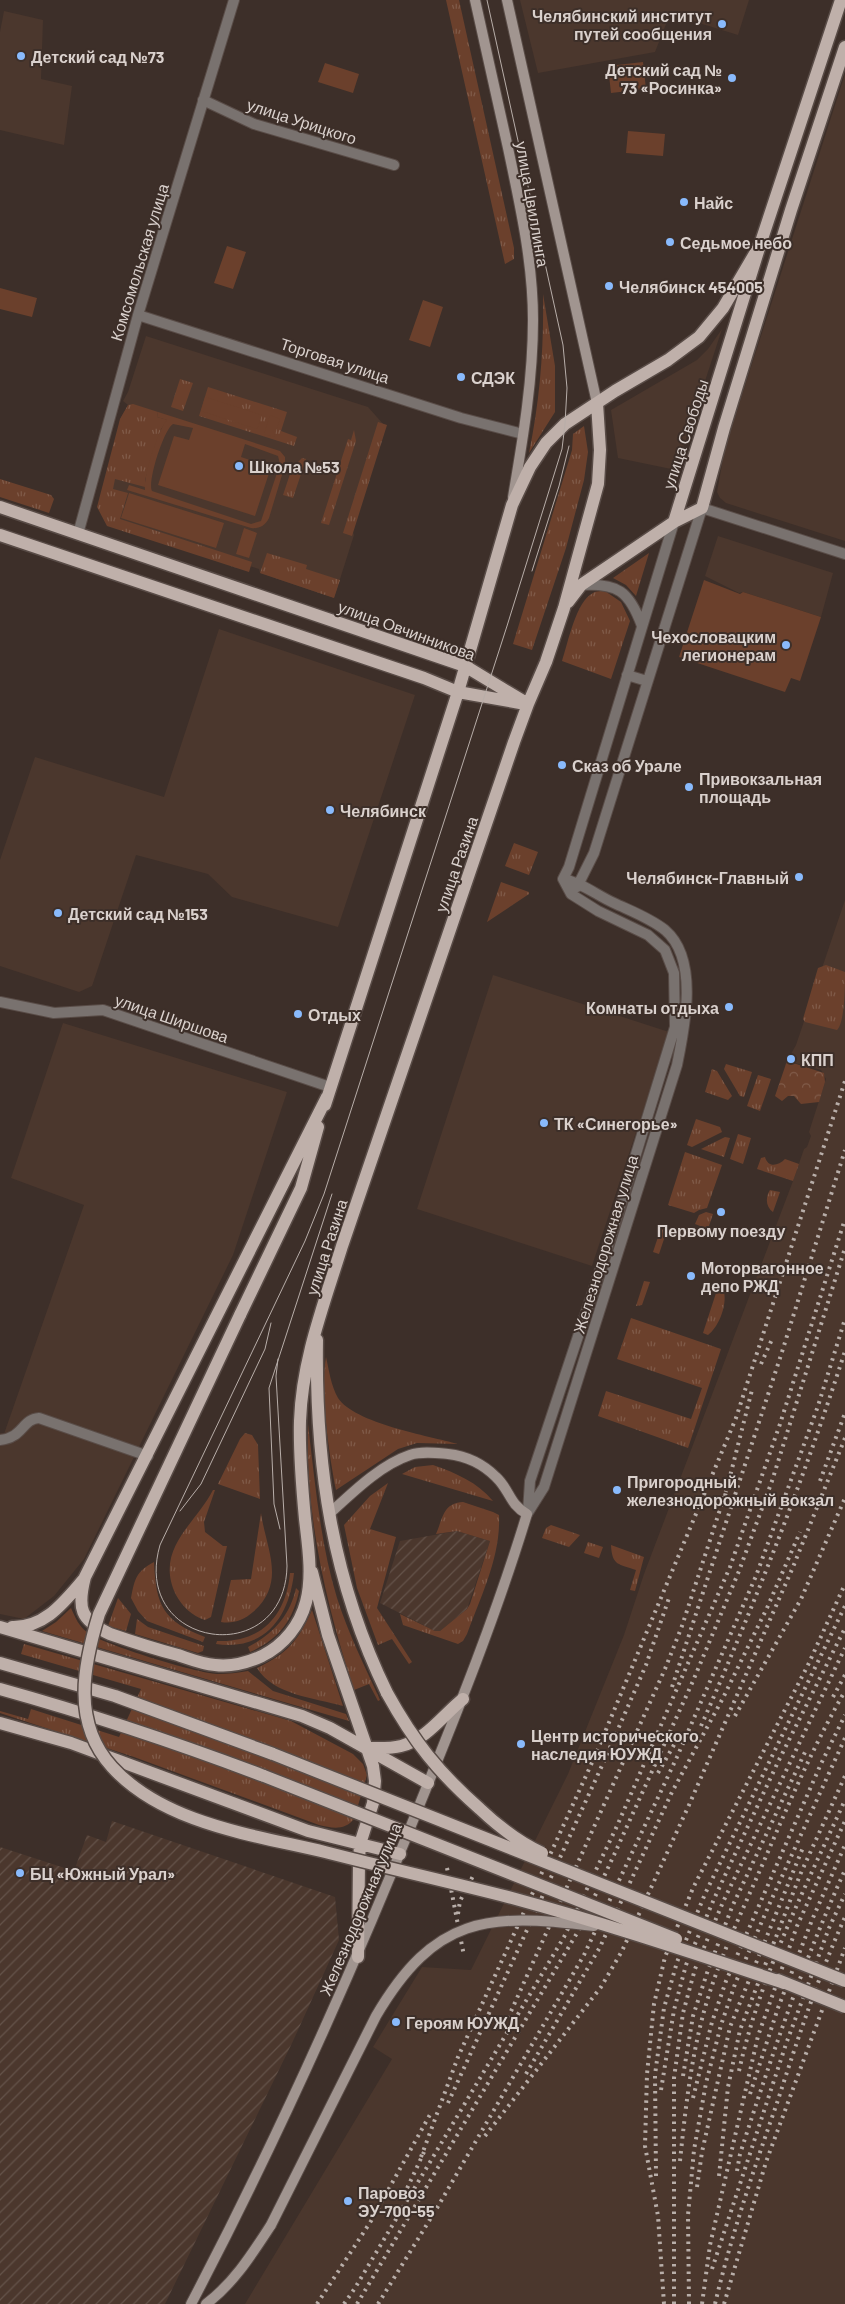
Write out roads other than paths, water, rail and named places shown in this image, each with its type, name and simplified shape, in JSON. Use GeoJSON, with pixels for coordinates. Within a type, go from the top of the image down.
{"type":"FeatureCollection","features":[{"type":"Feature","properties":{"kind":"main road","name":"улица Цвиллинга"},"geometry":{"type":"LineString","coordinates":[[475,0],[520,205],[530,268],[533,318],[532,362],[512,505]]}},
{"type":"Feature","properties":{"kind":"main road","name":"улица Цвиллинга"},"geometry":{"type":"LineString","coordinates":[[507,0],[597,403]]}},
{"type":"Feature","properties":{"kind":"main road","name":"улица Свободы"},"geometry":{"type":"LineString","coordinates":[[674,522],[760,245],[841,0]]}},
{"type":"Feature","properties":{"kind":"main road"},"geometry":{"type":"LineString","coordinates":[[564,608],[581,585],[674,522],[702,508],[724,428],[791,210],[845,47]]}},
{"type":"Feature","properties":{"kind":"main road"},"geometry":{"type":"LineString","coordinates":[[760,245],[723,308],[699,337],[668,360],[565,424],[546,443],[530,467],[512,505],[458,692],[328,1092],[301,1188],[99,1614],[90,1643],[84,1693],[91,1733],[98,1748],[112,1766],[135,1787],[160,1803],[202,1820],[512,1899],[618,1929],[784,1983]]}},
{"type":"Feature","properties":{"kind":"main road","name":"улица Разина"},"geometry":{"type":"LineString","coordinates":[[317,1330],[342,1246],[528,704],[546,662],[564,608],[598,484],[600,450],[597,403]]}},
{"type":"Feature","properties":{"kind":"main road","name":"улица Овчинникова"},"geometry":{"type":"LineString","coordinates":[[0,507],[465,666],[528,704]]}},
{"type":"Feature","properties":{"kind":"main road"},"geometry":{"type":"LineString","coordinates":[[0,536],[424,678],[458,692],[528,704]]}},
{"type":"Feature","properties":{"kind":"main road"},"geometry":{"type":"LineString","coordinates":[[309,1562],[306,1601],[290,1634],[279,1646],[249,1662],[226,1666],[204,1663],[119,1638],[96,1628],[87,1620],[80,1605],[85,1577],[148,1456],[328,1092]]}},
{"type":"Feature","properties":{"kind":"main road"},"geometry":{"type":"LineString","coordinates":[[317,1330],[316,1406],[329,1514],[341,1572],[351,1607],[388,1692],[412,1736],[448,1781],[510,1836],[534,1849],[690,1920]]}},
{"type":"Feature","properties":{"kind":"main road"},"geometry":{"type":"LineString","coordinates":[[317,1330],[310,1344],[301,1389],[302,1489],[309,1562],[328,1636],[373,1766],[375,1782],[369,1822],[360,1844],[358,1957]]}},
{"type":"Feature","properties":{"kind":"main road"},"geometry":{"type":"LineString","coordinates":[[329,1514],[391,1464],[410,1455],[433,1453],[460,1456],[480,1464],[497,1478],[515,1506],[528,1514]]}},
{"type":"Feature","properties":{"kind":"main road","name":"Железнодорожная улица"},"geometry":{"type":"LineString","coordinates":[[191,2304],[238,2214],[358,1957],[463,1699],[528,1514]]}},
{"type":"Feature","properties":{"kind":"main road"},"geometry":{"type":"LineString","coordinates":[[0,1627],[20,1627],[38,1622],[61,1604],[85,1577]]}},
{"type":"Feature","properties":{"kind":"main road"},"geometry":{"type":"LineString","coordinates":[[0,1627],[302,1716],[330,1728],[428,1783]]}},
{"type":"Feature","properties":{"kind":"main road"},"geometry":{"type":"LineString","coordinates":[[0,1663],[116,1696],[273,1754],[845,1981]]}},
{"type":"Feature","properties":{"kind":"main road"},"geometry":{"type":"LineString","coordinates":[[0,1689],[126,1726],[188,1747],[845,2007]]}},
{"type":"Feature","properties":{"kind":"main road"},"geometry":{"type":"LineString","coordinates":[[366,1748],[409,1744],[431,1728],[463,1699]]}},
{"type":"Feature","properties":{"kind":"main road"},"geometry":{"type":"LineString","coordinates":[[0,1722],[71,1743],[308,1830],[400,1854]]}},
{"type":"Feature","properties":{"kind":"main road"},"geometry":{"type":"LineString","coordinates":[[206,2304],[244,2266],[271,2225],[376,2016],[404,1974],[431,1947],[461,1930],[493,1921],[536,1920],[618,1929]]}},
{"type":"Feature","properties":{"kind":"street","name":"Комсомольская улица"},"geometry":{"type":"LineString","coordinates":[[78,534],[138,315],[234,0]]}},
{"type":"Feature","properties":{"kind":"street","name":"улица Урицкого"},"geometry":{"type":"LineString","coordinates":[[203,100],[254,124],[394,165]]}},
{"type":"Feature","properties":{"kind":"street","name":"Торговая улица"},"geometry":{"type":"LineString","coordinates":[[138,315],[461,418],[523,434]]}},
{"type":"Feature","properties":{"kind":"street"},"geometry":{"type":"LineString","coordinates":[[563,879],[571,894],[580,883],[594,853],[702,508],[845,554]]}},
{"type":"Feature","properties":{"kind":"street","name":"улица Свободы"},"geometry":{"type":"LineString","coordinates":[[563,879],[569,866],[674,522]]}},
{"type":"Feature","properties":{"kind":"street"},"geometry":{"type":"LineString","coordinates":[[581,585],[602,584],[614,587],[626,596],[642,626]]}},
{"type":"Feature","properties":{"kind":"street"},"geometry":{"type":"LineString","coordinates":[[627,675],[647,681]]}},
{"type":"Feature","properties":{"kind":"street","name":"Железнодорожная улица"},"geometry":{"type":"LineString","coordinates":[[528,1514],[544,1487],[677,1064],[684,1024],[686,979],[684,961],[673,938],[648,919],[607,900],[580,883],[563,879]]}},
{"type":"Feature","properties":{"kind":"street","name":"Железнодорожная улица"},"geometry":{"type":"LineString","coordinates":[[528,1514],[530,1481],[608,1246],[675,1027],[674,973],[665,950],[648,935],[598,911],[571,894]]}},
{"type":"Feature","properties":{"kind":"street"},"geometry":{"type":"LineString","coordinates":[[598,911],[595,901],[607,900]]}},
{"type":"Feature","properties":{"kind":"street","name":"улица Ширшова"},"geometry":{"type":"LineString","coordinates":[[0,1002],[54,1013],[103,1010],[328,1092]]}},
{"type":"Feature","properties":{"kind":"street"},"geometry":{"type":"LineString","coordinates":[[0,1440],[10,1440],[22,1431],[25,1424],[32,1418],[38,1418],[148,1456]]}},
{"type":"Feature","properties":{"kind":"tram line"},"geometry":{"type":"LineString","coordinates":[[278,1359],[276,1376],[287,1566],[280,1600],[262,1622],[238,1633],[212,1634],[186,1625],[167,1607],[157,1580],[160,1545],[305,1241],[324,1194],[562,449],[567,388],[563,345],[487,0]]}},
{"type":"Feature","properties":{"kind":"tram line"},"geometry":{"type":"LineString","coordinates":[[532,571],[559,486],[569,446]]}},
{"type":"Feature","properties":{"kind":"tram line"},"geometry":{"type":"LineString","coordinates":[[280,1529],[274,1504],[269,1388],[332,1194]]}},
{"type":"Feature","properties":{"kind":"tram line"},"geometry":{"type":"LineString","coordinates":[[180,1511],[201,1484],[265,1349],[271,1323]]}},
{"type":"Feature","properties":{"kind":"railway"},"geometry":{"type":"LineString","coordinates":[[421,2157],[458,2057],[595,1756],[736,1418],[845,1081]]}},
{"type":"Feature","properties":{"kind":"railway"},"geometry":{"type":"LineString","coordinates":[[672,1687],[782,1352],[845,1150]]}},
{"type":"Feature","properties":{"kind":"railway"},"geometry":{"type":"LineString","coordinates":[[344,2304],[564,1937],[617,1826],[730,1567],[780,1424],[845,1219]]}},
{"type":"Feature","properties":{"kind":"railway"},"geometry":{"type":"LineString","coordinates":[[357,2304],[580,1928],[614,1855],[693,1681],[739,1571],[772,1481],[845,1248]]}},
{"type":"Feature","properties":{"kind":"railway"},"geometry":{"type":"LineString","coordinates":[[378,2304],[437,2208],[584,1955],[677,1757],[756,1576],[818,1406],[845,1319]]}},
{"type":"Feature","properties":{"kind":"railway"},"geometry":{"type":"LineString","coordinates":[[761,1364],[773,1337]]}},
{"type":"Feature","properties":{"kind":"railway"},"geometry":{"type":"LineString","coordinates":[[701,1726],[741,1634],[778,1540],[813,1446],[845,1351]]}},
{"type":"Feature","properties":{"kind":"railway"},"geometry":{"type":"LineString","coordinates":[[725,1496],[752,1390]]}},
{"type":"Feature","properties":{"kind":"railway"},"geometry":{"type":"LineString","coordinates":[[820,1481],[845,1413]]}},
{"type":"Feature","properties":{"kind":"railway"},"geometry":{"type":"LineString","coordinates":[[485,2136],[601,1987],[622,1951],[689,1805],[793,1567],[845,1438]]}},
{"type":"Feature","properties":{"kind":"railway"},"geometry":{"type":"LineString","coordinates":[[508,2018],[665,1669],[682,1626],[726,1491]]}},
{"type":"Feature","properties":{"kind":"railway"},"geometry":{"type":"LineString","coordinates":[[735,1716],[801,1599],[845,1498]]}},
{"type":"Feature","properties":{"kind":"railway"},"geometry":{"type":"LineString","coordinates":[[526,2074],[600,1947],[672,1792],[723,1698],[767,1608],[800,1532]]}},
{"type":"Feature","properties":{"kind":"railway"},"geometry":{"type":"LineString","coordinates":[[664,2304],[658,2216],[645,2146],[647,2074],[654,2004],[665,1957],[693,1888],[808,1665],[845,1584]]}},
{"type":"Feature","properties":{"kind":"railway"},"geometry":{"type":"LineString","coordinates":[[448,2103],[605,1759],[646,1665],[670,1595]]}},
{"type":"Feature","properties":{"kind":"railway"},"geometry":{"type":"LineString","coordinates":[[656,2176],[655,2075],[664,2008],[677,1962],[705,1894],[845,1606]]}},
{"type":"Feature","properties":{"kind":"railway"},"geometry":{"type":"LineString","coordinates":[[661,2090],[674,2010],[686,1965],[714,1899],[778,1762],[845,1628]]}},
{"type":"Feature","properties":{"kind":"railway"},"geometry":{"type":"LineString","coordinates":[[674,2304],[674,2078],[683,2013],[695,1969],[723,1902],[845,1648]]}},
{"type":"Feature","properties":{"kind":"railway"},"geometry":{"type":"LineString","coordinates":[[833,1697],[845,1675]]}},
{"type":"Feature","properties":{"kind":"railway"},"geometry":{"type":"LineString","coordinates":[[680,2161],[694,2054],[708,1997],[733,1932],[796,1788],[824,1729],[845,1691]]}},
{"type":"Feature","properties":{"kind":"railway"},"geometry":{"type":"LineString","coordinates":[[693,2098],[712,2022],[726,1981],[820,1766],[845,1715]]}},
{"type":"Feature","properties":{"kind":"railway"},"geometry":{"type":"LineString","coordinates":[[658,1773],[679,1736]]}},
{"type":"Feature","properties":{"kind":"railway"},"geometry":{"type":"LineString","coordinates":[[689,2304],[688,2215],[694,2150],[706,2083],[721,2025],[735,1984],[769,1905],[845,1738]]}},
{"type":"Feature","properties":{"kind":"railway"},"geometry":{"type":"LineString","coordinates":[[683,2076],[693,2016],[707,1973],[732,1907],[807,1748]]}},
{"type":"Feature","properties":{"kind":"railway"},"geometry":{"type":"LineString","coordinates":[[719,2176],[728,2087],[740,2030],[800,1875],[845,1776]]}},
{"type":"Feature","properties":{"kind":"railway"},"geometry":{"type":"LineString","coordinates":[[739,2071],[748,2036],[771,1967],[799,1899],[845,1800]]}},
{"type":"Feature","properties":{"kind":"railway"},"geometry":{"type":"LineString","coordinates":[[702,2304],[710,2245],[758,2036],[797,1926],[845,1821]]}},
{"type":"Feature","properties":{"kind":"railway"},"geometry":{"type":"LineString","coordinates":[[697,2187],[702,2152],[730,2027],[804,1845]]}},
{"type":"Feature","properties":{"kind":"railway"},"geometry":{"type":"LineString","coordinates":[[750,2094],[778,2008],[812,1920],[845,1845]]}},
{"type":"Feature","properties":{"kind":"railway"},"geometry":{"type":"LineString","coordinates":[[447,1868],[464,1956]]}},
{"type":"Feature","properties":{"kind":"railway"},"geometry":{"type":"LineString","coordinates":[[737,2171],[740,2154],[788,2010],[845,1870]]}},
{"type":"Feature","properties":{"kind":"railway"},"geometry":{"type":"LineString","coordinates":[[458,1914],[460,1901],[473,1876]]}},
{"type":"Feature","properties":{"kind":"railway"},"geometry":{"type":"LineString","coordinates":[[712,2269],[786,2044],[829,1928],[845,1894]]}},
{"type":"Feature","properties":{"kind":"railway"},"geometry":{"type":"LineString","coordinates":[[715,2304],[736,2228],[808,2009],[845,1917]]}},
{"type":"Feature","properties":{"kind":"railway"},"geometry":{"type":"LineString","coordinates":[[724,2304],[766,2162],[845,1948]]}},
{"type":"Feature","properties":{"kind":"railway"},"geometry":{"type":"LineString","coordinates":[[317,2304],[371,2221],[432,2111]]}},
{"type":"Feature","properties":{"kind":"railway"},"geometry":{"type":"LineString","coordinates":[[404,2195],[424,2152]]}},
{"type":"Feature","properties":{"kind":"place","name":"Челябинский институт путей сообщения"},"geometry":{"type":"Point","coordinates":[722,24]}},
{"type":"Feature","properties":{"kind":"place","name":"Детский сад №73"},"geometry":{"type":"Point","coordinates":[21,56]}},
{"type":"Feature","properties":{"kind":"place","name":"Детский сад № 73 «Росинка»"},"geometry":{"type":"Point","coordinates":[732,78]}},
{"type":"Feature","properties":{"kind":"place","name":"Найс"},"geometry":{"type":"Point","coordinates":[684,202]}},
{"type":"Feature","properties":{"kind":"place","name":"Седьмое небо"},"geometry":{"type":"Point","coordinates":[670,242]}},
{"type":"Feature","properties":{"kind":"place","name":"Челябинск 454005"},"geometry":{"type":"Point","coordinates":[609,286]}},
{"type":"Feature","properties":{"kind":"place","name":"СДЭК"},"geometry":{"type":"Point","coordinates":[461,377]}},
{"type":"Feature","properties":{"kind":"place","name":"Школа №53"},"geometry":{"type":"Point","coordinates":[239,466]}},
{"type":"Feature","properties":{"kind":"place","name":"Чехословацким легионерам"},"geometry":{"type":"Point","coordinates":[786,645]}},
{"type":"Feature","properties":{"kind":"place","name":"Сказ об Урале"},"geometry":{"type":"Point","coordinates":[562,765]}},
{"type":"Feature","properties":{"kind":"place","name":"Привокзальная площадь"},"geometry":{"type":"Point","coordinates":[689,787]}},
{"type":"Feature","properties":{"kind":"place","name":"Челябинск"},"geometry":{"type":"Point","coordinates":[330,810]}},
{"type":"Feature","properties":{"kind":"place","name":"Челябинск-Главный"},"geometry":{"type":"Point","coordinates":[799,877]}},
{"type":"Feature","properties":{"kind":"place","name":"Детский сад №153"},"geometry":{"type":"Point","coordinates":[58,913]}},
{"type":"Feature","properties":{"kind":"place","name":"Комнаты отдыха"},"geometry":{"type":"Point","coordinates":[729,1007]}},
{"type":"Feature","properties":{"kind":"place","name":"Отдых"},"geometry":{"type":"Point","coordinates":[298,1014]}},
{"type":"Feature","properties":{"kind":"place","name":"КПП"},"geometry":{"type":"Point","coordinates":[791,1059]}},
{"type":"Feature","properties":{"kind":"place","name":"ТК «Синегорье»"},"geometry":{"type":"Point","coordinates":[544,1123]}},
{"type":"Feature","properties":{"kind":"place","name":"Первому поезду"},"geometry":{"type":"Point","coordinates":[721,1212]}},
{"type":"Feature","properties":{"kind":"place","name":"Моторвагонное депо РЖД"},"geometry":{"type":"Point","coordinates":[691,1276]}},
{"type":"Feature","properties":{"kind":"place","name":"Пригородный железнодорожный вокзал"},"geometry":{"type":"Point","coordinates":[617,1490]}},
{"type":"Feature","properties":{"kind":"place","name":"Центр исторического наследия ЮУЖД"},"geometry":{"type":"Point","coordinates":[521,1744]}},
{"type":"Feature","properties":{"kind":"place","name":"БЦ «Южный Урал»"},"geometry":{"type":"Point","coordinates":[20,1873]}},
{"type":"Feature","properties":{"kind":"place","name":"Героям ЮУЖД"},"geometry":{"type":"Point","coordinates":[396,2022]}},
{"type":"Feature","properties":{"kind":"place","name":"Паровоз ЭУ-700-55"},"geometry":{"type":"Point","coordinates":[348,2201]}}]}
